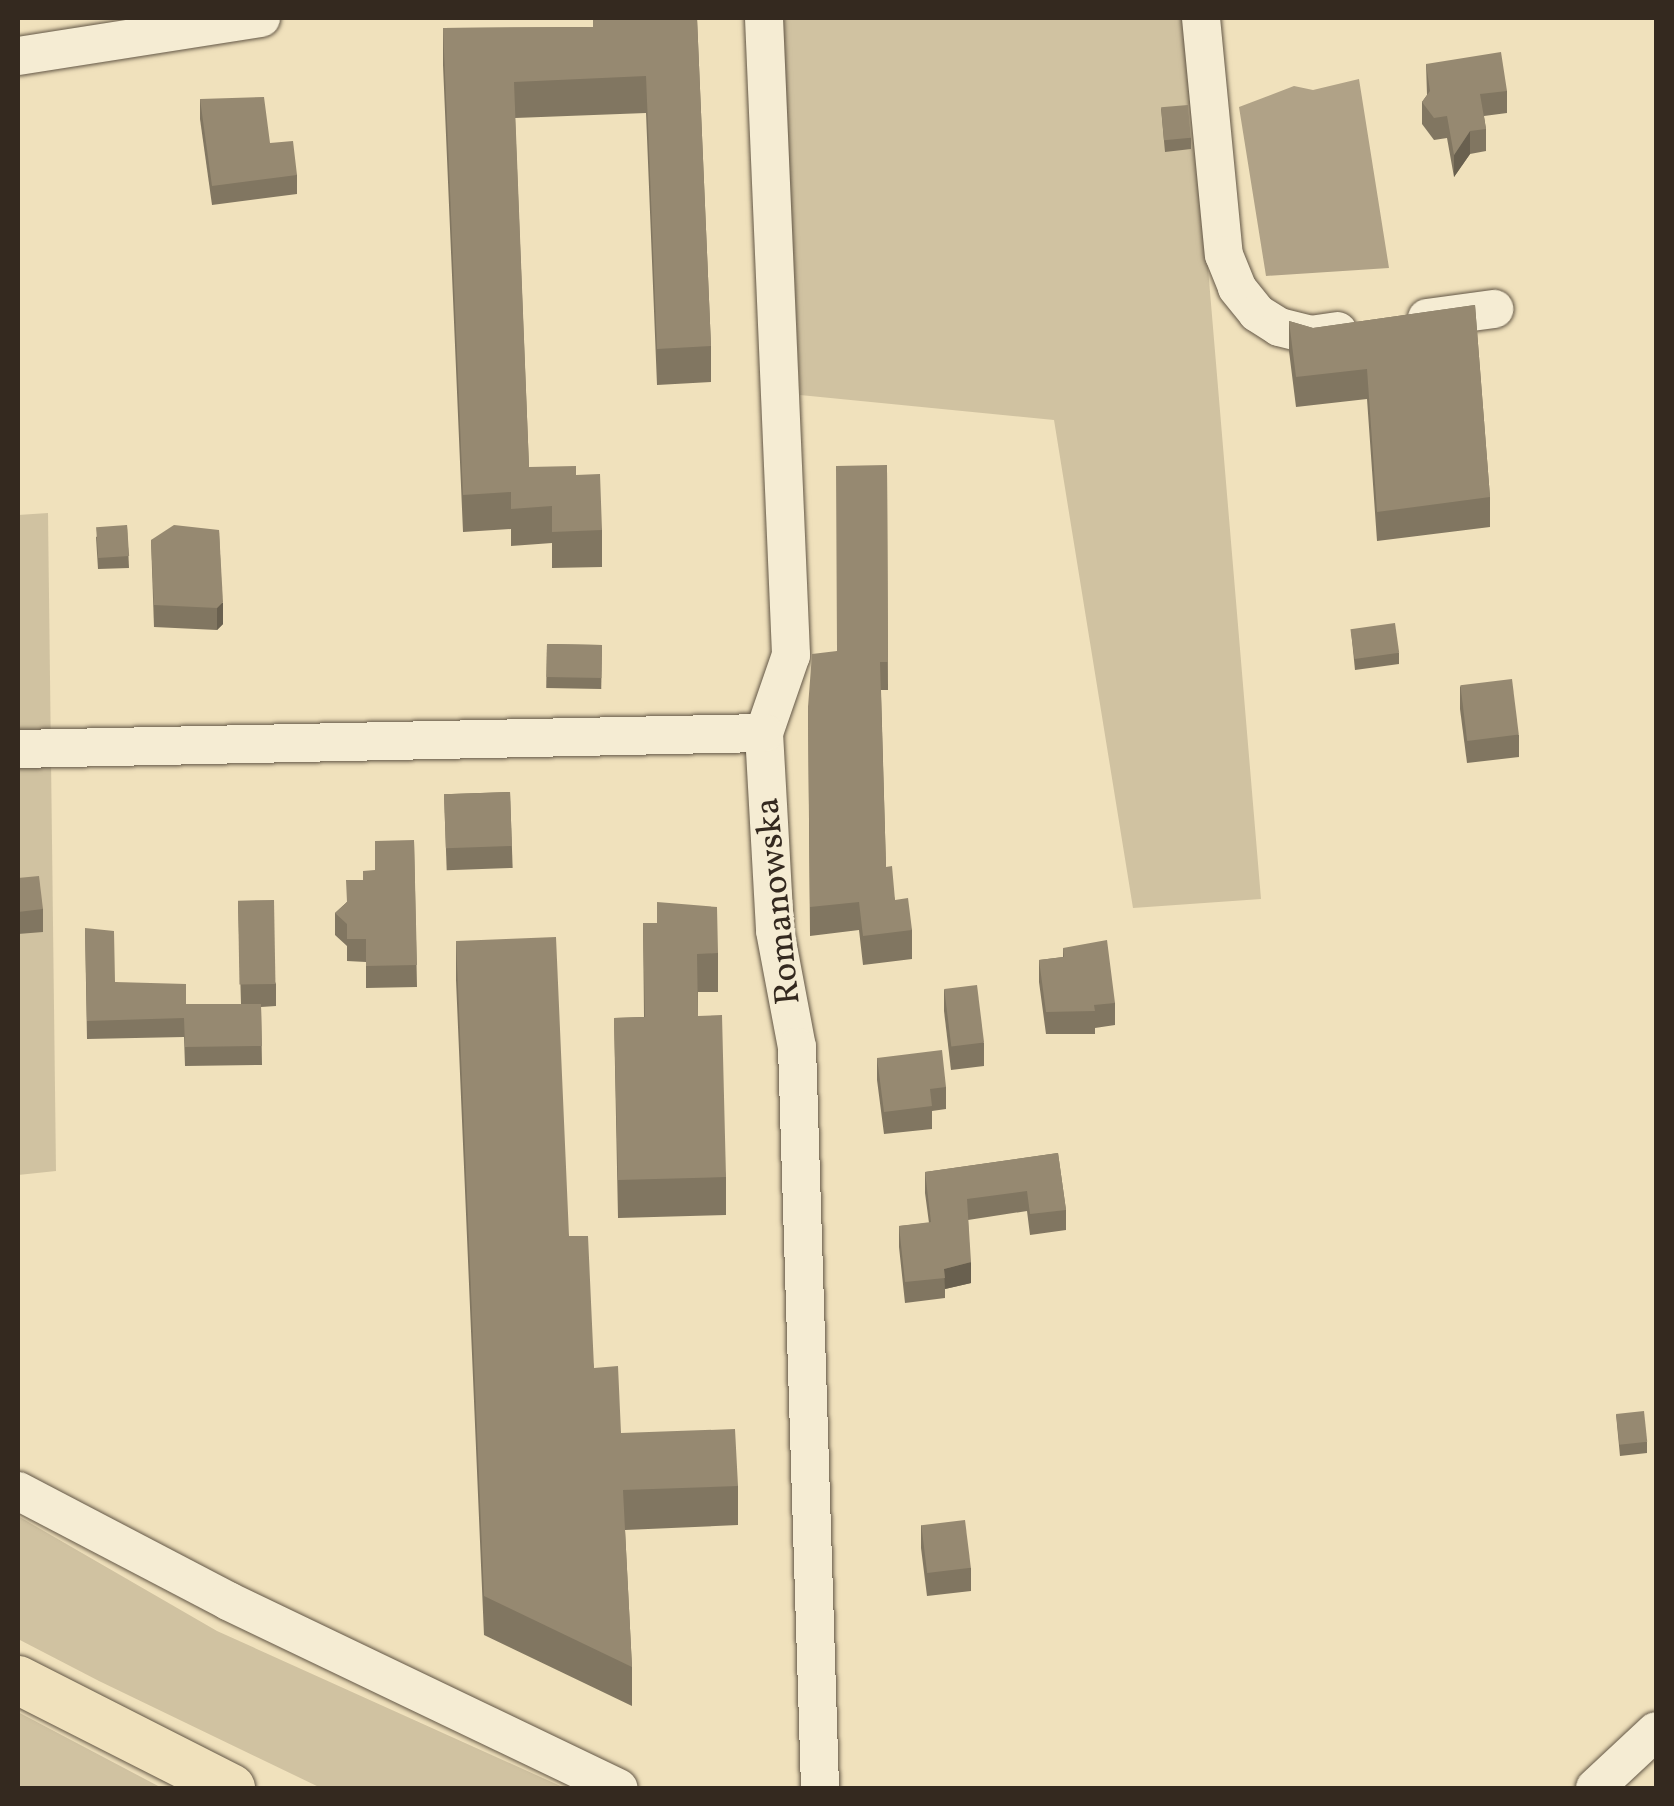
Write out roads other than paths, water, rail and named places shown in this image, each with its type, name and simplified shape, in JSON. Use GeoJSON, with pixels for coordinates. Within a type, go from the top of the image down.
{"type":"FeatureCollection","features":[{"type":"Feature","properties":{"kind":"main road"},"geometry":{"type":"LineString","coordinates":[[18,1680],[231,1788]]}},
{"type":"Feature","properties":{"kind":"street"},"geometry":{"type":"LineString","coordinates":[[18,56],[261,18]]}},
{"type":"Feature","properties":{"kind":"street","name":"Romanowska"},"geometry":{"type":"LineString","coordinates":[[764,18],[791,655],[764,733],[775,931],[796,1047],[820,1788]]}},
{"type":"Feature","properties":{"kind":"street"},"geometry":{"type":"LineString","coordinates":[[1201,18],[1224,255],[1257,314],[1310,336],[1494,308]]}},
{"type":"Feature","properties":{"kind":"street"},"geometry":{"type":"LineString","coordinates":[[18,749],[764,733]]}},
{"type":"Feature","properties":{"kind":"street"},"geometry":{"type":"LineString","coordinates":[[18,1491],[228,1601],[620,1788]]}},
{"type":"Feature","properties":{"kind":"street"},"geometry":{"type":"LineString","coordinates":[[1595,1788],[1656,1731]]}}]}
